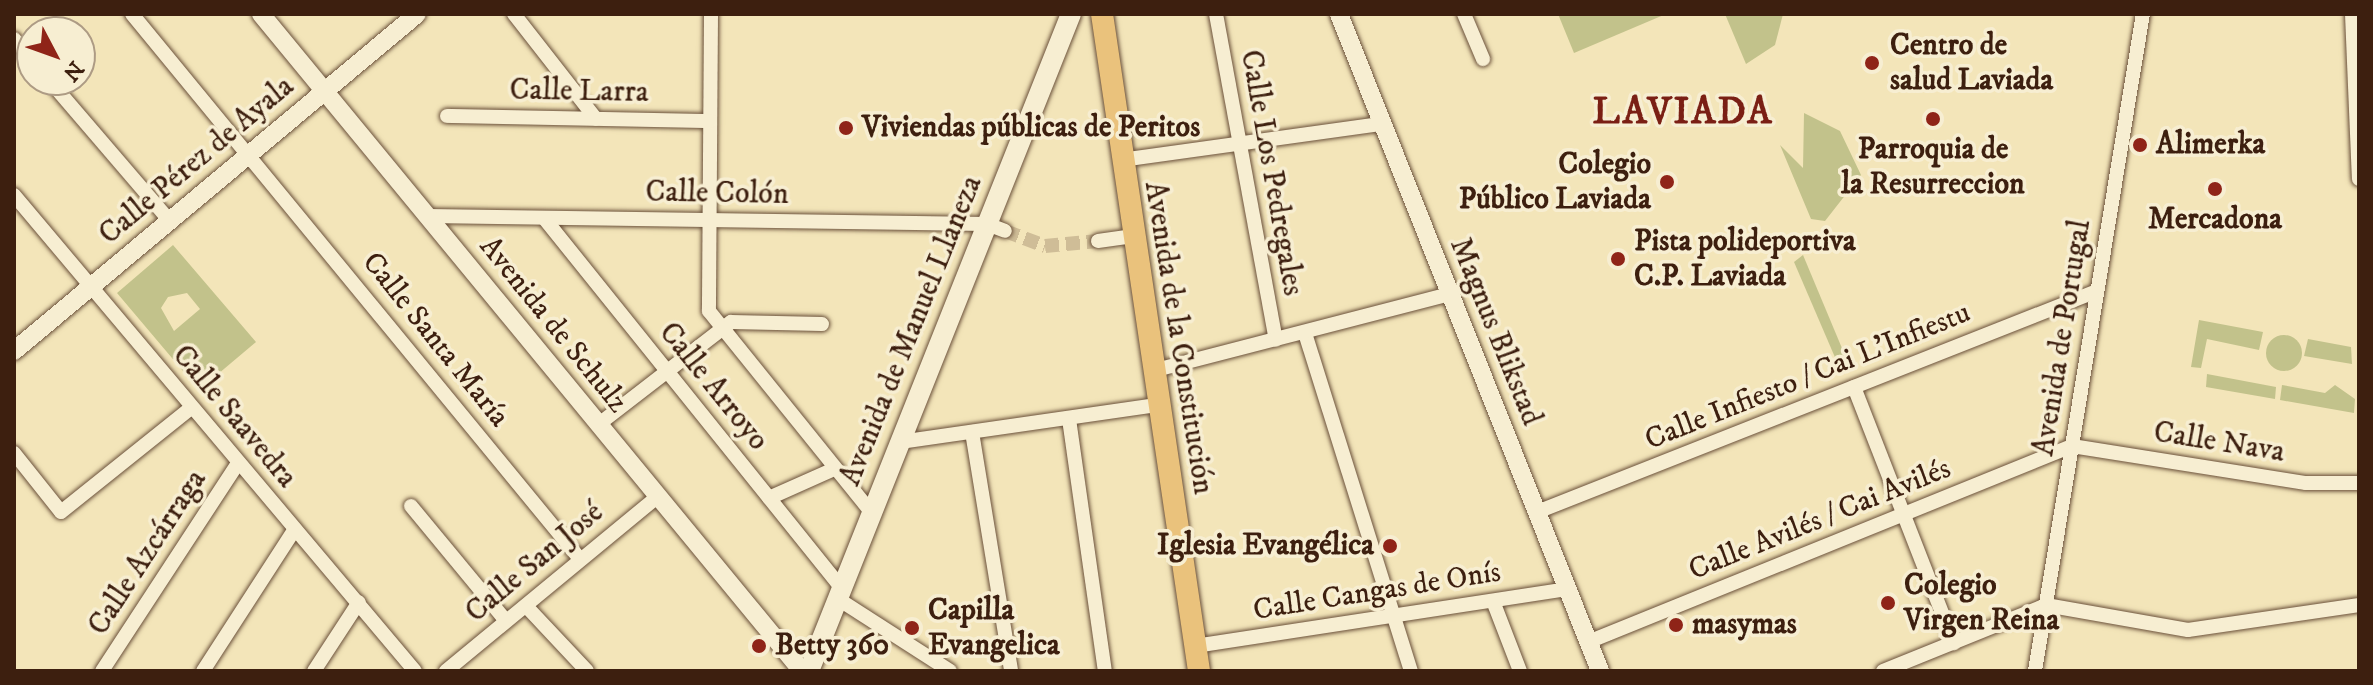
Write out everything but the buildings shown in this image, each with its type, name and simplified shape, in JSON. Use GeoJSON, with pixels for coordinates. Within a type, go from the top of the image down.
{"type":"FeatureCollection","features":[{"type":"Feature","properties":{"kind":"main road","name":"Avenida de Manuel Llaneza"},"geometry":{"type":"LineString","coordinates":[[809,671],[900,442],[996,227],[1071,14]]}},
{"type":"Feature","properties":{"kind":"main road","name":"Avenida de la Constitución"},"geometry":{"type":"LineString","coordinates":[[1102,14],[1132,236],[1199,671]]}},
{"type":"Feature","properties":{"kind":"street","name":"Calle Santa María"},"geometry":{"type":"LineString","coordinates":[[132,14],[580,559]]}},
{"type":"Feature","properties":{"kind":"street","name":"Avenida de Schulz"},"geometry":{"type":"LineString","coordinates":[[261,14],[802,671]]}},
{"type":"Feature","properties":{"kind":"street","name":"Calle Pérez de Ayala"},"geometry":{"type":"LineString","coordinates":[[14,351],[417,14]]}},
{"type":"Feature","properties":{"kind":"street"},"geometry":{"type":"LineString","coordinates":[[711,14],[709,311],[872,513]]}},
{"type":"Feature","properties":{"kind":"street","name":"Calle Los Pedregales"},"geometry":{"type":"LineString","coordinates":[[1216,14],[1276,340]]}},
{"type":"Feature","properties":{"kind":"street","name":"Magnus Blikstad"},"geometry":{"type":"LineString","coordinates":[[1339,14],[1600,671]]}},
{"type":"Feature","properties":{"kind":"street"},"geometry":{"type":"LineString","coordinates":[[1464,14],[1483,59]]}},
{"type":"Feature","properties":{"kind":"street","name":"Avenida de Portugal"},"geometry":{"type":"LineString","coordinates":[[2035,671],[2143,14]]}},
{"type":"Feature","properties":{"kind":"street"},"geometry":{"type":"LineString","coordinates":[[2352,14],[2359,179]]}},
{"type":"Feature","properties":{"kind":"street"},"geometry":{"type":"LineString","coordinates":[[518,20],[596,119]]}},
{"type":"Feature","properties":{"kind":"street"},"geometry":{"type":"LineString","coordinates":[[63,96],[170,221]]}},
{"type":"Feature","properties":{"kind":"street","name":"Calle Larra"},"geometry":{"type":"LineString","coordinates":[[447,116],[710,121]]}},
{"type":"Feature","properties":{"kind":"street"},"geometry":{"type":"LineString","coordinates":[[1121,160],[1381,124]]}},
{"type":"Feature","properties":{"kind":"street","name":"Calle Saavedra"},"geometry":{"type":"LineString","coordinates":[[14,195],[415,671]]}},
{"type":"Feature","properties":{"kind":"street","name":"Calle Colón"},"geometry":{"type":"LineString","coordinates":[[428,216],[708,219],[996,227]]}},
{"type":"Feature","properties":{"kind":"street","name":"Calle Arroyo"},"geometry":{"type":"LineString","coordinates":[[544,218],[769,498],[840,593],[950,671]]}},
{"type":"Feature","properties":{"kind":"street"},"geometry":{"type":"LineString","coordinates":[[1098,241],[1132,236]]}},
{"type":"Feature","properties":{"kind":"street","name":"Calle Infiesto / Cai L'Infiestu"},"geometry":{"type":"LineString","coordinates":[[1537,512],[2097,291]]}},
{"type":"Feature","properties":{"kind":"street"},"geometry":{"type":"LineString","coordinates":[[1152,371],[1449,294]]}},
{"type":"Feature","properties":{"kind":"street"},"geometry":{"type":"LineString","coordinates":[[599,424],[721,328],[822,324]]}},
{"type":"Feature","properties":{"kind":"street"},"geometry":{"type":"LineString","coordinates":[[1305,333],[1390,617],[1411,671]]}},
{"type":"Feature","properties":{"kind":"street"},"geometry":{"type":"LineString","coordinates":[[1854,387],[1954,643]]}},
{"type":"Feature","properties":{"kind":"street"},"geometry":{"type":"LineString","coordinates":[[900,442],[1158,405]]}},
{"type":"Feature","properties":{"kind":"street"},"geometry":{"type":"LineString","coordinates":[[14,453],[61,512],[191,408]]}},
{"type":"Feature","properties":{"kind":"street"},"geometry":{"type":"LineString","coordinates":[[1069,419],[1105,671]]}},
{"type":"Feature","properties":{"kind":"street"},"geometry":{"type":"LineString","coordinates":[[972,432],[1011,671]]}},
{"type":"Feature","properties":{"kind":"street","name":"Calle Nava"},"geometry":{"type":"LineString","coordinates":[[2072,446],[2306,483],[2359,483]]}},
{"type":"Feature","properties":{"kind":"street","name":"Calle Avilés / Cai Avilés"},"geometry":{"type":"LineString","coordinates":[[1588,642],[2072,446]]}},
{"type":"Feature","properties":{"kind":"street","name":"Calle Azcárraga"},"geometry":{"type":"LineString","coordinates":[[102,671],[238,463]]}},
{"type":"Feature","properties":{"kind":"street"},"geometry":{"type":"LineString","coordinates":[[769,498],[834,469]]}},
{"type":"Feature","properties":{"kind":"street","name":"Calle San José"},"geometry":{"type":"LineString","coordinates":[[446,671],[658,496]]}},
{"type":"Feature","properties":{"kind":"street"},"geometry":{"type":"LineString","coordinates":[[411,506],[506,621]]}},
{"type":"Feature","properties":{"kind":"street"},"geometry":{"type":"LineString","coordinates":[[203,671],[295,529]]}},
{"type":"Feature","properties":{"kind":"street","name":"Calle Cangas de Onís"},"geometry":{"type":"LineString","coordinates":[[1195,646],[1567,589]]}},
{"type":"Feature","properties":{"kind":"street"},"geometry":{"type":"LineString","coordinates":[[1493,601],[1520,671]]}},
{"type":"Feature","properties":{"kind":"street"},"geometry":{"type":"LineString","coordinates":[[314,671],[359,602]]}},
{"type":"Feature","properties":{"kind":"street"},"geometry":{"type":"LineString","coordinates":[[1883,671],[2046,605],[2188,630],[2359,605]]}},
{"type":"Feature","properties":{"kind":"street"},"geometry":{"type":"LineString","coordinates":[[526,606],[587,671]]}},
{"type":"Feature","properties":{"kind":"green space"},"geometry":{"type":"Polygon","coordinates":[[[1558,14],[1666,14],[1574,53],[1558,14]]]}},
{"type":"Feature","properties":{"kind":"green space"},"geometry":{"type":"Polygon","coordinates":[[[1725,14],[1783,14],[1775,45],[1746,64],[1725,14]]]}},
{"type":"Feature","properties":{"kind":"green space"},"geometry":{"type":"Polygon","coordinates":[[[1804,113],[1840,131],[1861,175],[1825,221],[1811,219],[1780,145],[1803,168],[1804,113]]]}},
{"type":"Feature","properties":{"kind":"green space"},"geometry":{"type":"Polygon","coordinates":[[[173,245],[256,342],[199,390],[117,293],[173,245]],[[187,293],[168,297],[161,308],[174,331],[200,309],[187,293]]]}},
{"type":"Feature","properties":{"kind":"green space"},"geometry":{"type":"Polygon","coordinates":[[[1803,255],[1849,365],[1840,369],[1794,262],[1803,255]]]}},
{"type":"Feature","properties":{"kind":"green space"},"geometry":{"type":"Polygon","coordinates":[[[2199,320],[2263,332],[2259,350],[2207,339],[2201,368],[2191,367],[2199,320]]]}},
{"type":"Feature","properties":{"kind":"green space"},"geometry":{"type":"Polygon","coordinates":[[[2284,335],[2297,340],[2302,353],[2297,366],[2284,371],[2271,366],[2266,353],[2271,340],[2284,335]]]}},
{"type":"Feature","properties":{"kind":"green space"},"geometry":{"type":"Polygon","coordinates":[[[2308,339],[2351,347],[2352,364],[2304,356],[2308,339]]]}},
{"type":"Feature","properties":{"kind":"green space"},"geometry":{"type":"Polygon","coordinates":[[[2207,374],[2276,387],[2275,399],[2206,387],[2207,374]]]}},
{"type":"Feature","properties":{"kind":"green space"},"geometry":{"type":"Polygon","coordinates":[[[2282,385],[2325,393],[2335,385],[2355,399],[2354,413],[2280,400],[2282,385]]]}},
{"type":"Feature","properties":{"kind":"tunnel"},"geometry":{"type":"LineString","coordinates":[[1005,231],[1045,246],[1098,241]]}},
{"type":"Feature","properties":{"kind":"place","name":"Centro de salud Laviada"},"geometry":{"type":"Point","coordinates":[1872,63]}},
{"type":"Feature","properties":{"kind":"place","name":"Parroquia de la Resurreccion"},"geometry":{"type":"Point","coordinates":[1933,119]}},
{"type":"Feature","properties":{"kind":"place","name":"Viviendas públicas de Peritos"},"geometry":{"type":"Point","coordinates":[846,128]}},
{"type":"Feature","properties":{"kind":"place","name":"Alimerka"},"geometry":{"type":"Point","coordinates":[2140,145]}},
{"type":"Feature","properties":{"kind":"place","name":"Colegio Público Laviada"},"geometry":{"type":"Point","coordinates":[1667,182]}},
{"type":"Feature","properties":{"kind":"place","name":"Mercadona"},"geometry":{"type":"Point","coordinates":[2215,189]}},
{"type":"Feature","properties":{"kind":"place","name":"Pista polideportiva C.P. Laviada"},"geometry":{"type":"Point","coordinates":[1618,259]}},
{"type":"Feature","properties":{"kind":"place","name":"Iglesia Evangélica"},"geometry":{"type":"Point","coordinates":[1390,546]}},
{"type":"Feature","properties":{"kind":"place","name":"Colegio Virgen Reina"},"geometry":{"type":"Point","coordinates":[1888,603]}},
{"type":"Feature","properties":{"kind":"place","name":"masymas"},"geometry":{"type":"Point","coordinates":[1676,625]}},
{"type":"Feature","properties":{"kind":"place","name":"Capilla Evangelica"},"geometry":{"type":"Point","coordinates":[912,628]}},
{"type":"Feature","properties":{"kind":"place","name":"Betty 360"},"geometry":{"type":"Point","coordinates":[759,646]}},
{"type":"Feature","properties":{"kind":"district","name":"LAVIADA"},"geometry":{"type":"Point","coordinates":[1683,113]}}]}
